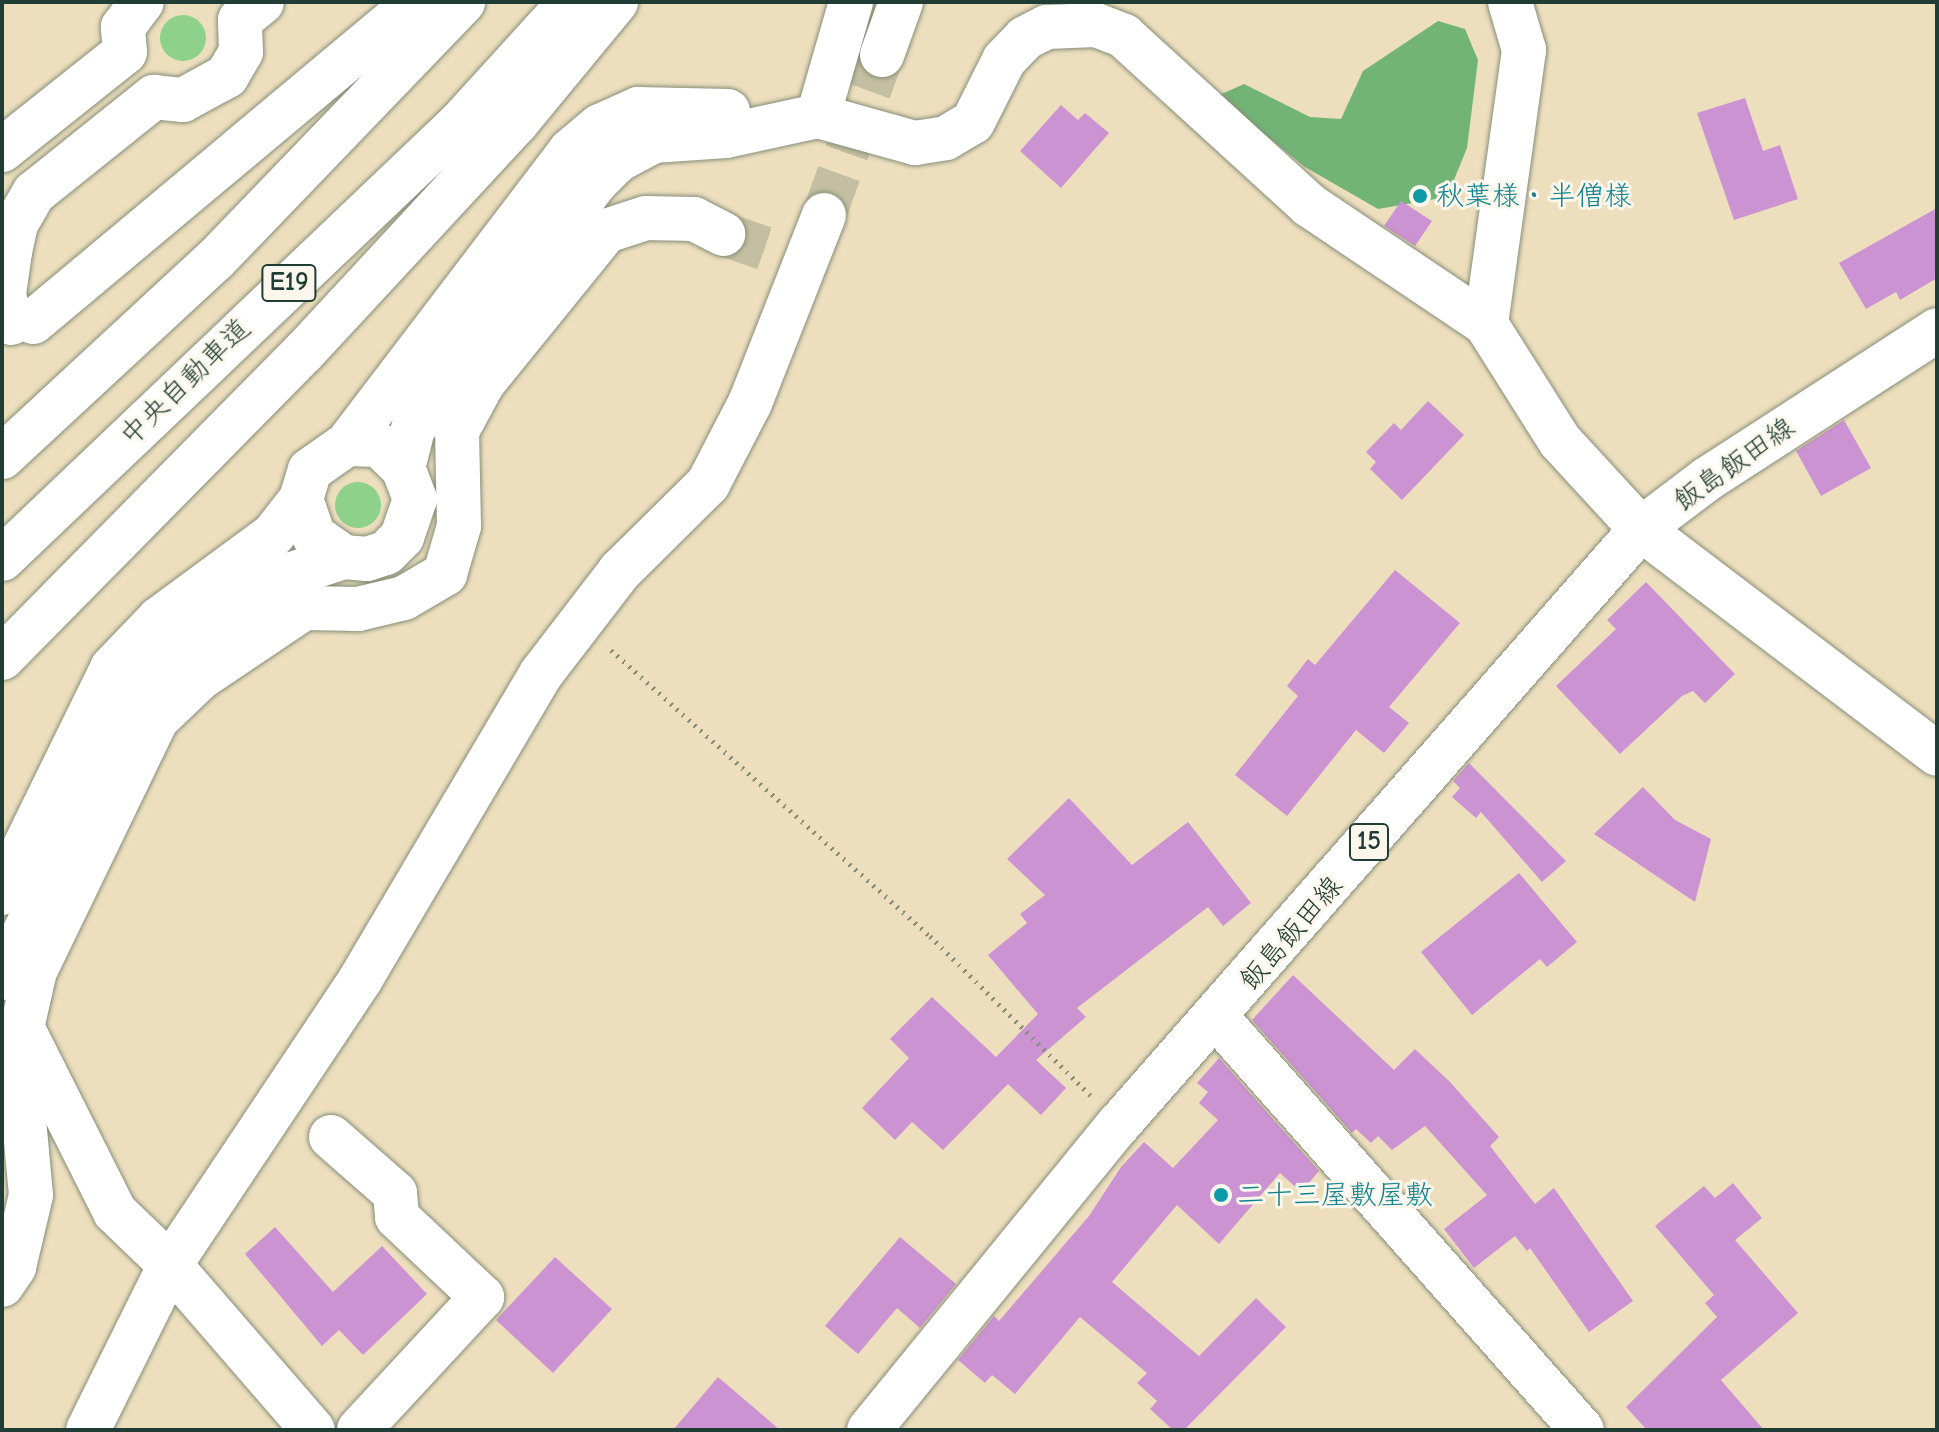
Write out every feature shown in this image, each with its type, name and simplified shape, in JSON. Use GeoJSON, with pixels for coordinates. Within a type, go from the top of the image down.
{"type":"FeatureCollection","features":[{"type":"Feature","properties":{"kind":"main road"},"geometry":{"type":"LineString","coordinates":[[142,2],[123,27],[125,52],[154,97]]}},
{"type":"Feature","properties":{"kind":"main road"},"geometry":{"type":"LineString","coordinates":[[243,8],[241,52],[227,76],[183,100],[154,97],[34,193],[16,224],[4,294],[22,322],[416,2]]}},
{"type":"Feature","properties":{"kind":"main road","name":"E19"},"geometry":{"type":"LineString","coordinates":[[2,457],[215,260],[463,2]]}},
{"type":"Feature","properties":{"kind":"main road","name":"中央自動車道"},"geometry":{"type":"LineString","coordinates":[[2,559],[460,123],[570,2]]}},
{"type":"Feature","properties":{"kind":"main road"},"geometry":{"type":"LineString","coordinates":[[2,658],[304,352],[517,122],[616,2]]}},
{"type":"Feature","properties":{"kind":"main road"},"geometry":{"type":"LineString","coordinates":[[818,116],[851,2]]}},
{"type":"Feature","properties":{"kind":"main road"},"geometry":{"type":"LineString","coordinates":[[882,55],[901,2]]}},
{"type":"Feature","properties":{"kind":"main road"},"geometry":{"type":"LineString","coordinates":[[1486,324],[1524,50],[1510,2]]}},
{"type":"Feature","properties":{"kind":"main road"},"geometry":{"type":"LineString","coordinates":[[2,893],[112,668],[159,619],[250,556],[301,499],[310,470],[347,444],[570,151],[600,126],[638,109],[818,116],[915,143],[946,138],[973,122],[1004,60],[1025,38],[1071,22],[1096,25],[1124,36],[1152,58],[1263,165],[1342,231],[1486,324],[1560,441],[1641,529],[1937,754]]}},
{"type":"Feature","properties":{"kind":"main road"},"geometry":{"type":"LineString","coordinates":[[2,150],[125,52]]}},
{"type":"Feature","properties":{"kind":"main road"},"geometry":{"type":"LineString","coordinates":[[403,468],[413,429],[428,404],[595,183],[618,160],[653,141],[726,136],[818,116]]}},
{"type":"Feature","properties":{"kind":"main road"},"geometry":{"type":"LineString","coordinates":[[88,1430],[170,1265],[360,980],[541,674],[620,571],[708,484],[750,403],[794,261],[824,215]]}},
{"type":"Feature","properties":{"kind":"main road"},"geometry":{"type":"LineString","coordinates":[[2,1285],[14,1267],[31,1195],[22,1098],[22,1028],[35,971],[157,719],[200,678],[304,608],[358,609],[404,598],[445,574],[459,526],[457,431],[483,383],[606,231],[646,218],[694,219],[723,234]]}},
{"type":"Feature","properties":{"kind":"main road","name":"飯島飯田線"},"geometry":{"type":"LineString","coordinates":[[869,1430],[1119,1124],[1217,1018],[1641,529],[1707,479],[1937,330]]}},
{"type":"Feature","properties":{"kind":"main road"},"geometry":{"type":"LineString","coordinates":[[2,978],[148,680],[176,654],[292,574],[344,557],[367,559],[386,553],[402,537],[415,499],[403,468],[379,445],[347,444]]}},
{"type":"Feature","properties":{"kind":"main road"},"geometry":{"type":"LineString","coordinates":[[301,499],[314,536],[344,557]]}},
{"type":"Feature","properties":{"kind":"main road"},"geometry":{"type":"LineString","coordinates":[[1217,1018],[1582,1430]]}},
{"type":"Feature","properties":{"kind":"main road"},"geometry":{"type":"LineString","coordinates":[[22,1028],[115,1212],[170,1265],[313,1430]]}},
{"type":"Feature","properties":{"kind":"main road"},"geometry":{"type":"LineString","coordinates":[[331,1137],[395,1193],[397,1217],[482,1297],[359,1430]]}},
{"type":"Feature","properties":{"kind":"path"},"geometry":{"type":"LineString","coordinates":[[581,623],[930,936],[1119,1124]]}},
{"type":"Feature","properties":{"kind":"green space"},"geometry":{"type":"Polygon","coordinates":[[[183,15],[199,22],[206,38],[199,54],[183,61],[167,54],[160,38],[167,22],[183,15]]]}},
{"type":"Feature","properties":{"kind":"green space"},"geometry":{"type":"Polygon","coordinates":[[[1438,21],[1465,29],[1478,60],[1467,148],[1447,197],[1378,209],[1305,167],[1217,96],[1244,84],[1310,117],[1341,119],[1363,71],[1438,21]]]}},
{"type":"Feature","properties":{"kind":"green space"},"geometry":{"type":"Polygon","coordinates":[[[358,482],[374,489],[381,505],[374,521],[358,528],[342,521],[335,505],[342,489],[358,482]]]}},
{"type":"Feature","properties":{"kind":"building"},"geometry":{"type":"Polygon","coordinates":[[[1745,98],[1763,151],[1780,145],[1798,199],[1734,220],[1697,113],[1745,98]]]}},
{"type":"Feature","properties":{"kind":"building"},"geometry":{"type":"Polygon","coordinates":[[[1061,105],[1078,120],[1085,113],[1109,133],[1061,188],[1020,151],[1061,105]]]}},
{"type":"Feature","properties":{"kind":"building"},"geometry":{"type":"Polygon","coordinates":[[[1401,201],[1432,221],[1415,246],[1384,226],[1401,201]]]}},
{"type":"Feature","properties":{"kind":"building"},"geometry":{"type":"Polygon","coordinates":[[[1937,208],[1937,278],[1900,300],[1896,292],[1866,309],[1839,263],[1937,208]]]}},
{"type":"Feature","properties":{"kind":"building"},"geometry":{"type":"Polygon","coordinates":[[[1428,401],[1464,435],[1402,500],[1370,469],[1376,462],[1366,452],[1394,423],[1401,430],[1428,401]]]}},
{"type":"Feature","properties":{"kind":"building"},"geometry":{"type":"Polygon","coordinates":[[[1844,420],[1871,468],[1821,496],[1796,451],[1844,420]]]}},
{"type":"Feature","properties":{"kind":"building"},"geometry":{"type":"Polygon","coordinates":[[[1395,570],[1460,623],[1389,707],[1409,723],[1384,753],[1356,730],[1287,816],[1235,775],[1298,696],[1287,686],[1308,659],[1315,665],[1395,570]]]}},
{"type":"Feature","properties":{"kind":"building"},"geometry":{"type":"Polygon","coordinates":[[[1646,582],[1735,674],[1705,703],[1693,691],[1682,696],[1620,754],[1556,686],[1616,629],[1607,620],[1646,582]]]}},
{"type":"Feature","properties":{"kind":"building"},"geometry":{"type":"Polygon","coordinates":[[[1469,763],[1566,861],[1542,882],[1481,812],[1476,818],[1452,797],[1460,788],[1453,781],[1469,763]]]}},
{"type":"Feature","properties":{"kind":"building"},"geometry":{"type":"Polygon","coordinates":[[[1643,787],[1675,820],[1711,839],[1695,902],[1594,834],[1643,787]]]}},
{"type":"Feature","properties":{"kind":"building"},"geometry":{"type":"Polygon","coordinates":[[[1069,798],[1132,865],[1188,822],[1251,903],[1223,926],[1208,907],[1077,1008],[1086,1017],[1036,1060],[1066,1088],[1041,1115],[1008,1084],[943,1150],[912,1122],[895,1140],[862,1108],[909,1058],[890,1039],[932,997],[996,1057],[1038,1014],[988,955],[1027,923],[1020,914],[1045,895],[1007,859],[1069,798]]]}},
{"type":"Feature","properties":{"kind":"building"},"geometry":{"type":"Polygon","coordinates":[[[1519,873],[1577,942],[1547,967],[1540,959],[1472,1015],[1421,952],[1519,873]]]}},
{"type":"Feature","properties":{"kind":"building"},"geometry":{"type":"Polygon","coordinates":[[[1293,975],[1394,1070],[1415,1049],[1450,1082],[1499,1137],[1490,1146],[1535,1204],[1554,1188],[1633,1301],[1589,1332],[1530,1248],[1527,1251],[1515,1236],[1474,1268],[1444,1229],[1487,1195],[1425,1126],[1392,1150],[1378,1136],[1371,1143],[1356,1129],[1352,1133],[1252,1020],[1293,975]]]}},
{"type":"Feature","properties":{"kind":"building"},"geometry":{"type":"Polygon","coordinates":[[[1219,1058],[1319,1171],[1301,1192],[1280,1173],[1219,1244],[1177,1205],[1112,1282],[1199,1356],[1256,1298],[1286,1327],[1184,1430],[1173,1430],[1150,1409],[1157,1401],[1137,1383],[1147,1373],[1080,1317],[1015,1394],[992,1375],[985,1383],[958,1360],[994,1316],[999,1321],[1089,1216],[1121,1167],[1144,1142],[1173,1168],[1218,1120],[1199,1103],[1208,1092],[1197,1083],[1219,1058]]]}},
{"type":"Feature","properties":{"kind":"building"},"geometry":{"type":"Polygon","coordinates":[[[1733,1183],[1762,1218],[1735,1240],[1798,1313],[1721,1380],[1764,1430],[1647,1430],[1626,1407],[1717,1317],[1705,1303],[1714,1295],[1655,1226],[1704,1186],[1715,1198],[1733,1183]]]}},
{"type":"Feature","properties":{"kind":"building"},"geometry":{"type":"Polygon","coordinates":[[[275,1227],[333,1292],[382,1246],[427,1294],[363,1355],[339,1330],[322,1346],[245,1254],[275,1227]]]}},
{"type":"Feature","properties":{"kind":"building"},"geometry":{"type":"Polygon","coordinates":[[[900,1237],[956,1284],[920,1328],[897,1308],[858,1354],[825,1326],[900,1237]]]}},
{"type":"Feature","properties":{"kind":"building"},"geometry":{"type":"Polygon","coordinates":[[[555,1257],[612,1309],[553,1373],[496,1320],[555,1257]]]}},
{"type":"Feature","properties":{"kind":"building"},"geometry":{"type":"Polygon","coordinates":[[[718,1377],[780,1430],[673,1430],[718,1377]]]}},
{"type":"Feature","properties":{"kind":"tunnel"},"geometry":{"type":"LineString","coordinates":[[824,215],[882,55]]}},
{"type":"Feature","properties":{"kind":"tunnel"},"geometry":{"type":"LineString","coordinates":[[723,234],[781,254]]}},
{"type":"Feature","properties":{"kind":"place","name":"秋葉様・半僧様"},"geometry":{"type":"Point","coordinates":[1420,196]}},
{"type":"Feature","properties":{"kind":"place","name":"二十三屋敷屋敷"},"geometry":{"type":"Point","coordinates":[1221,1195]}}]}
